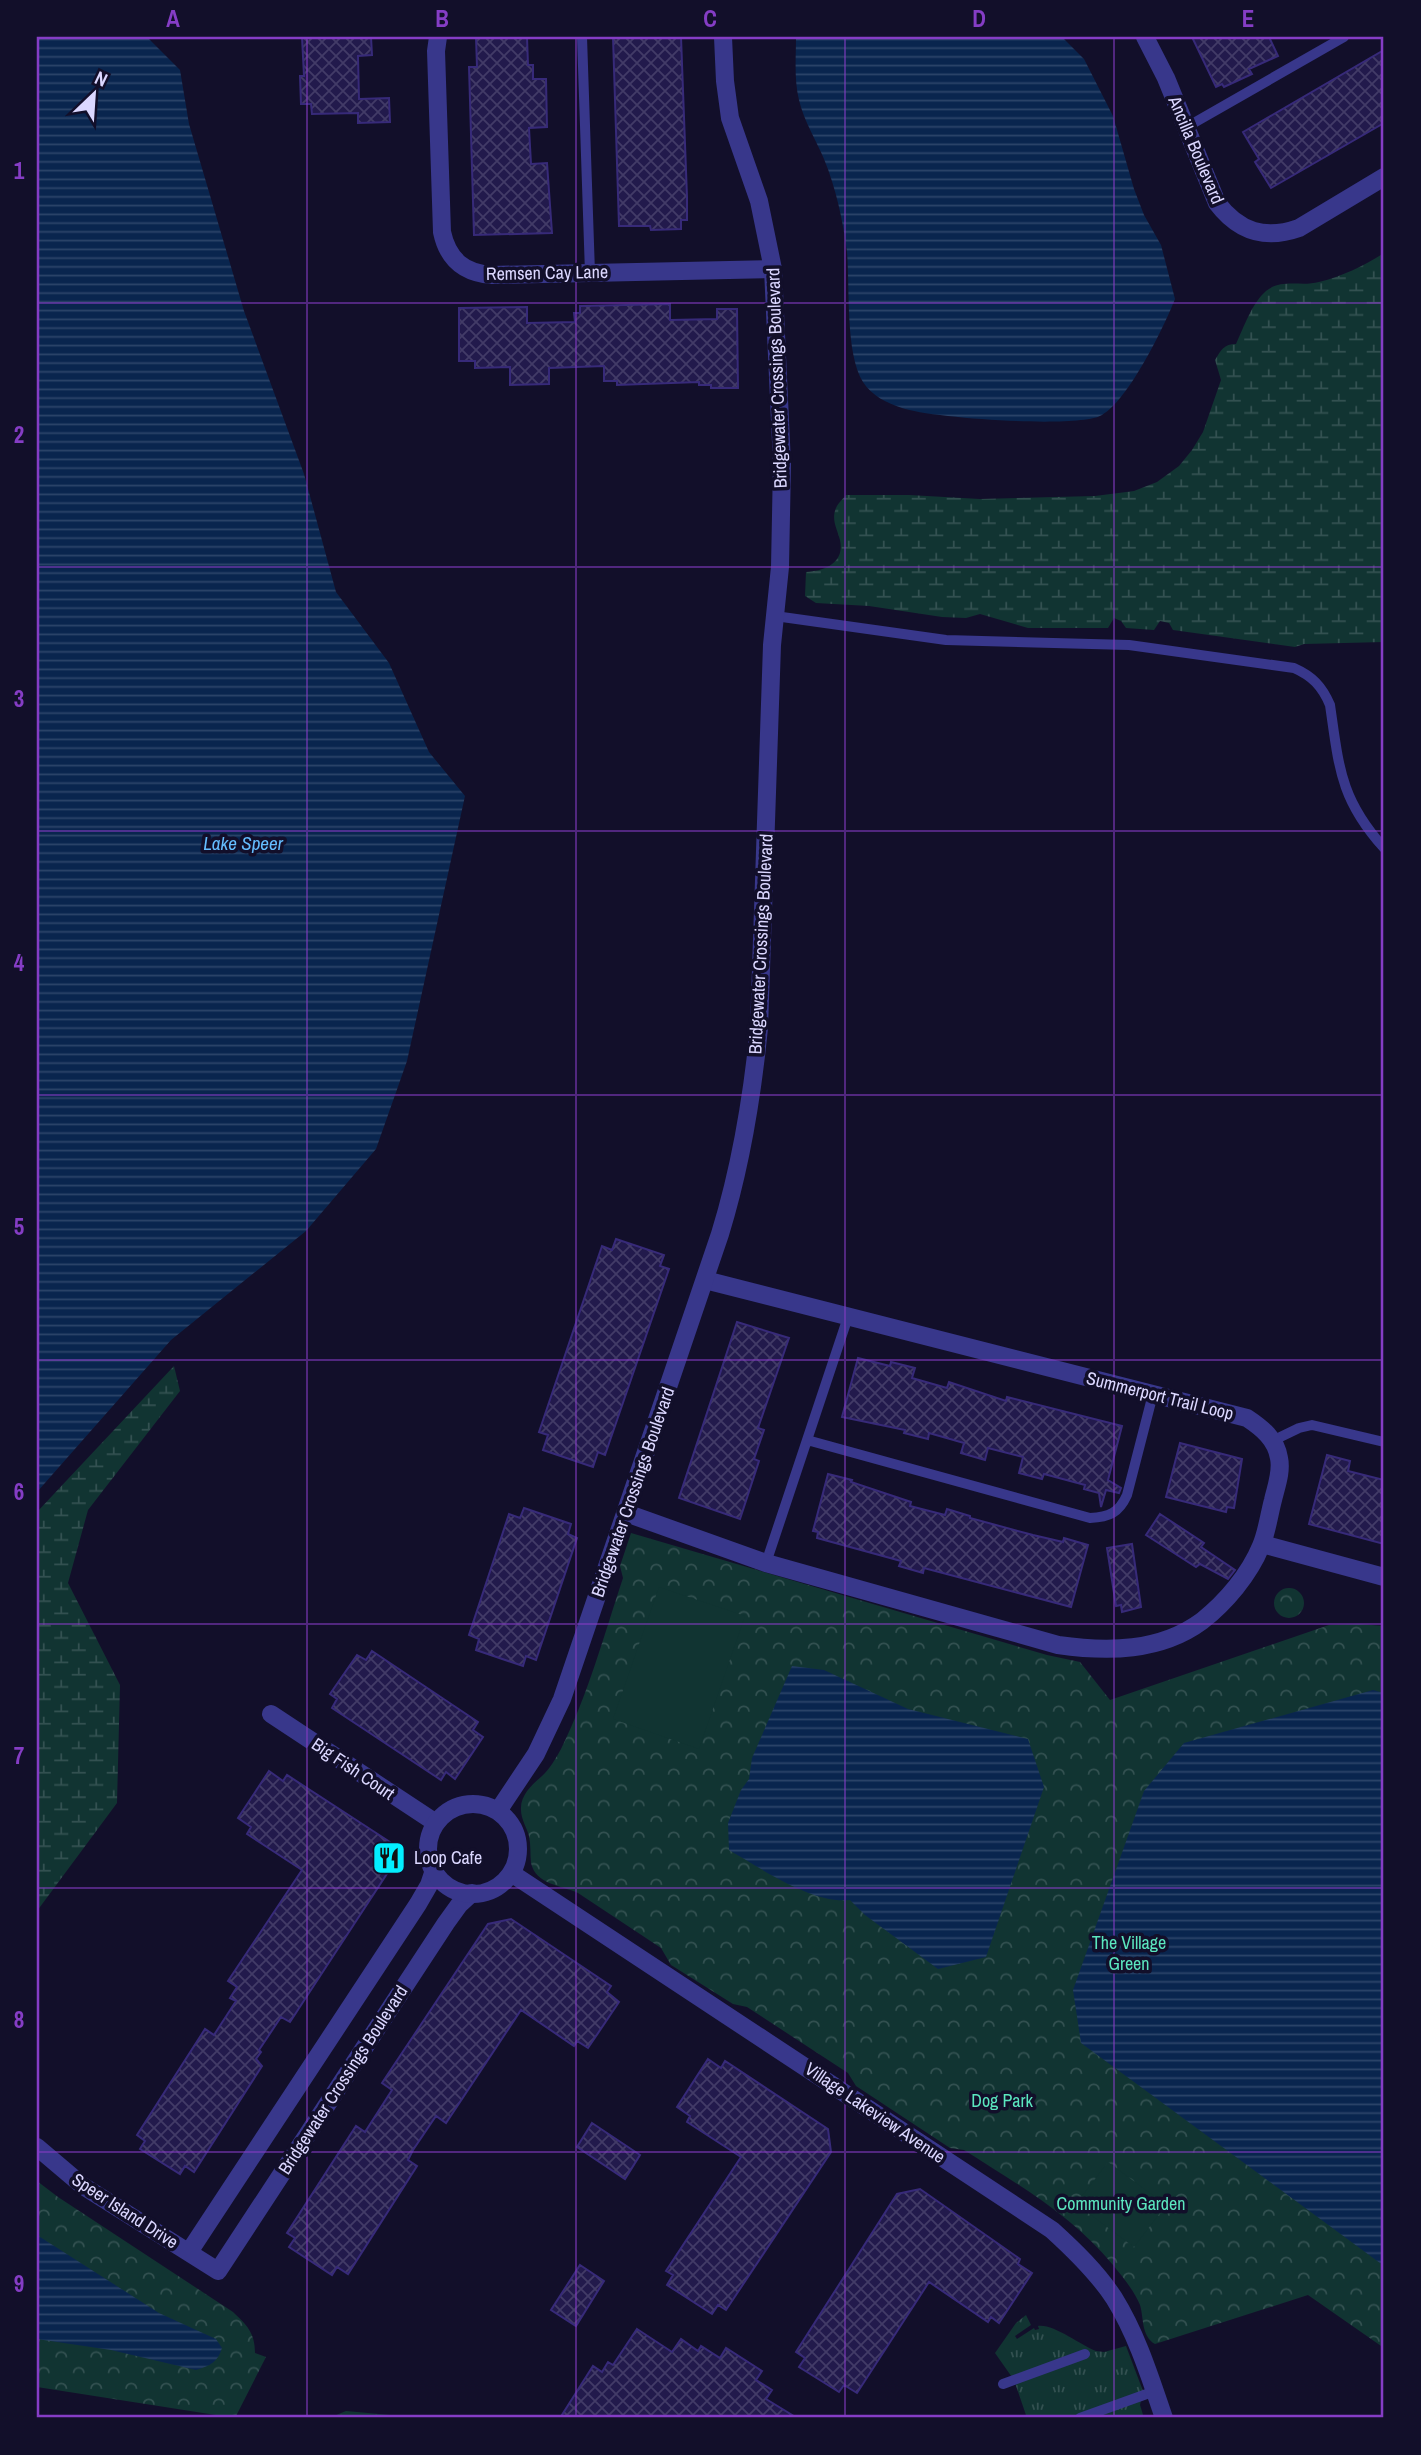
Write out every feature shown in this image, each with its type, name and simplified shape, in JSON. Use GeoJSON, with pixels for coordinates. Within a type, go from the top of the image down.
{"type":"FeatureCollection","features":[{"type":"Feature","properties":{"kind":"street","name":"Bridgewater Crossings Boulevard"},"geometry":{"type":"LineString","coordinates":[[498,1811],[536,1754],[562,1699],[732,1197],[753,1090],[759,1028],[775,617],[780,567],[782,464],[773,270],[759,201],[730,118],[724,81],[723,37]]}},
{"type":"Feature","properties":{"kind":"street","name":"Ancilla Boulevard"},"geometry":{"type":"LineString","coordinates":[[1145,37],[1166,78],[1217,203],[1234,221],[1255,232],[1276,234],[1299,228],[1384,177]]}},
{"type":"Feature","properties":{"kind":"street","name":"Remsen Cay Lane"},"geometry":{"type":"LineString","coordinates":[[435,41],[442,232],[449,254],[457,264],[480,274],[773,270]]}},
{"type":"Feature","properties":{"kind":"street","name":"Summerport Trail Loop"},"geometry":{"type":"LineString","coordinates":[[705,1280],[1247,1418],[1263,1429],[1272,1441]]}},
{"type":"Feature","properties":{"kind":"street"},"geometry":{"type":"LineString","coordinates":[[626,1513],[766,1563],[1058,1645],[1091,1650],[1122,1650],[1150,1644],[1201,1622],[1241,1580],[1262,1544],[1279,1476],[1279,1457],[1272,1441]]}},
{"type":"Feature","properties":{"kind":"street"},"geometry":{"type":"LineString","coordinates":[[1262,1544],[1384,1577]]}},
{"type":"Feature","properties":{"kind":"street","name":"Big Fish Court"},"geometry":{"type":"LineString","coordinates":[[271,1714],[436,1824]]}},
{"type":"Feature","properties":{"kind":"street"},"geometry":{"type":"LineString","coordinates":[[464,1805],[488,1806],[498,1811],[507,1819],[517,1839],[518,1851],[511,1873],[494,1888],[472,1894],[450,1887],[434,1870],[428,1847],[436,1824],[453,1808],[464,1805]]}},
{"type":"Feature","properties":{"kind":"street","name":"Bridgewater Crossings Boulevard"},"geometry":{"type":"LineString","coordinates":[[189,2252],[418,1904],[434,1870]]}},
{"type":"Feature","properties":{"kind":"street","name":"Village Lakeview Avenue"},"geometry":{"type":"LineString","coordinates":[[511,1873],[1052,2230],[1083,2260],[1113,2297],[1135,2338],[1164,2418]]}},
{"type":"Feature","properties":{"kind":"street","name":"Bridgewater Crossings Boulevard"},"geometry":{"type":"LineString","coordinates":[[218,2271],[446,1923],[459,1905],[472,1894]]}},
{"type":"Feature","properties":{"kind":"street","name":"Speer Island Drive"},"geometry":{"type":"LineString","coordinates":[[37,2147],[83,2186],[218,2271]]}},
{"type":"Feature","properties":{"kind":"lane"},"geometry":{"type":"LineString","coordinates":[[582,37],[590,273]]}},
{"type":"Feature","properties":{"kind":"lane"},"geometry":{"type":"LineString","coordinates":[[1185,128],[1328,41],[1344,37]]}},
{"type":"Feature","properties":{"kind":"lane"},"geometry":{"type":"LineString","coordinates":[[775,617],[946,640],[1129,645],[1294,667],[1314,678],[1326,695],[1348,798],[1357,815],[1384,848]]}},
{"type":"Feature","properties":{"kind":"lane"},"geometry":{"type":"LineString","coordinates":[[766,1563],[848,1317]]}},
{"type":"Feature","properties":{"kind":"lane"},"geometry":{"type":"LineString","coordinates":[[807,1440],[1090,1518],[1104,1518],[1115,1513],[1127,1495],[1153,1394]]}},
{"type":"Feature","properties":{"kind":"lane"},"geometry":{"type":"LineString","coordinates":[[1272,1441],[1312,1425],[1384,1442]]}},
{"type":"Feature","properties":{"kind":"lane"},"geometry":{"type":"LineString","coordinates":[[1003,2384],[1085,2354]]}},
{"type":"Feature","properties":{"kind":"lane"},"geometry":{"type":"LineString","coordinates":[[1080,2418],[1155,2391]]}},
{"type":"Feature","properties":{"kind":"green space"},"geometry":{"type":"Polygon","coordinates":[[[1384,253],[1384,642],[1304,644],[1295,647],[1173,630],[1169,623],[1160,621],[1154,630],[1126,628],[1121,621],[1114,618],[1108,628],[1028,628],[980,614],[966,618],[942,617],[869,606],[816,603],[805,596],[806,572],[826,568],[839,555],[840,540],[834,516],[837,506],[846,495],[980,499],[1095,496],[1134,491],[1157,482],[1179,466],[1203,432],[1221,380],[1215,360],[1223,348],[1236,344],[1261,296],[1278,285],[1328,280],[1384,253]]]}},
{"type":"Feature","properties":{"kind":"green space"},"geometry":{"type":"Polygon","coordinates":[[[174,1366],[180,1391],[88,1510],[68,1583],[120,1685],[117,1803],[37,1911],[37,1512],[174,1366]]]}},
{"type":"Feature","properties":{"kind":"green space","name":"The Village Green"},"geometry":{"type":"Polygon","coordinates":[[[631,1533],[1047,1655],[1080,1662],[1110,1700],[1329,1625],[1384,1626],[1384,2348],[1308,2295],[1155,2344],[1147,2336],[1140,2305],[1128,2284],[1097,2247],[1062,2216],[964,2150],[950,2148],[856,2086],[848,2073],[747,2007],[733,2004],[671,1965],[661,1948],[578,1893],[538,1876],[531,1863],[529,1836],[521,1813],[522,1800],[555,1760],[579,1708],[623,1578],[620,1566],[631,1533]]]}},
{"type":"Feature","properties":{"kind":"green space"},"geometry":{"type":"Polygon","coordinates":[[[659,1587],[745,1616],[699,1749],[613,1719],[659,1587]]]}},
{"type":"Feature","properties":{"kind":"green space"},"geometry":{"type":"Polygon","coordinates":[[[1289,1588],[1300,1592],[1304,1603],[1300,1614],[1289,1618],[1278,1614],[1274,1603],[1278,1592],[1289,1588]]]}},
{"type":"Feature","properties":{"kind":"green space","name":"Community Garden"},"geometry":{"type":"Polygon","coordinates":[[[1108,2162],[1166,2205],[1134,2247],[1076,2204],[1108,2162]]]}},
{"type":"Feature","properties":{"kind":"green space"},"geometry":{"type":"Polygon","coordinates":[[[37,2181],[233,2312],[246,2325],[254,2340],[255,2353],[266,2357],[235,2418],[37,2387],[37,2181]]]}},
{"type":"Feature","properties":{"kind":"green space"},"geometry":{"type":"Polygon","coordinates":[[[1026,2315],[1031,2325],[1015,2336],[1017,2339],[1034,2328],[1039,2329],[1038,2326],[1044,2326],[1096,2351],[1104,2352],[1126,2346],[1143,2391],[1140,2405],[1144,2418],[1027,2418],[1014,2380],[995,2353],[1016,2323],[1026,2315]]]}},
{"type":"Feature","properties":{"kind":"green space"},"geometry":{"type":"Polygon","coordinates":[[[346,2411],[412,2417],[414,2418],[329,2418],[346,2411]]]}},
{"type":"Feature","properties":{"kind":"water","name":"Lake Speer"},"geometry":{"type":"Polygon","coordinates":[[[37,37],[147,37],[180,70],[189,124],[244,311],[304,474],[336,592],[389,663],[429,752],[465,796],[407,1061],[376,1149],[306,1231],[171,1340],[37,1492],[37,37]]]}},
{"type":"Feature","properties":{"kind":"water"},"geometry":{"type":"Polygon","coordinates":[[[796,37],[1062,37],[1084,59],[1113,116],[1134,189],[1144,215],[1161,245],[1175,299],[1144,362],[1112,407],[1102,415],[1065,421],[972,418],[902,408],[880,398],[867,387],[857,369],[853,354],[847,252],[838,205],[828,170],[797,92],[796,37]]]}},
{"type":"Feature","properties":{"kind":"water"},"geometry":{"type":"Polygon","coordinates":[[[792,1666],[824,1670],[908,1709],[1028,1739],[1044,1787],[986,1957],[938,1969],[865,1915],[850,1900],[835,1900],[804,1891],[729,1850],[728,1823],[741,1790],[749,1779],[752,1758],[792,1666]]]}},
{"type":"Feature","properties":{"kind":"water"},"geometry":{"type":"Polygon","coordinates":[[[1373,1690],[1384,1693],[1384,2266],[1081,2043],[1073,1990],[1144,1791],[1184,1743],[1373,1690]]]}},
{"type":"Feature","properties":{"kind":"water"},"geometry":{"type":"Polygon","coordinates":[[[37,2235],[159,2313],[216,2339],[222,2348],[216,2360],[196,2370],[111,2350],[37,2339],[37,2235]]]}},
{"type":"Feature","properties":{"kind":"building"},"geometry":{"type":"Polygon","coordinates":[[[302,37],[371,37],[372,55],[358,56],[359,99],[389,98],[390,122],[358,123],[358,113],[312,114],[311,104],[301,104],[300,76],[304,76],[302,37]]]}},
{"type":"Feature","properties":{"kind":"building"},"geometry":{"type":"Polygon","coordinates":[[[476,37],[527,37],[528,65],[533,65],[533,79],[546,79],[547,127],[529,128],[531,164],[547,163],[552,233],[474,235],[469,67],[477,67],[476,37]]]}},
{"type":"Feature","properties":{"kind":"building"},"geometry":{"type":"Polygon","coordinates":[[[613,37],[681,37],[687,220],[681,220],[681,229],[651,230],[650,226],[619,226],[613,37]]]}},
{"type":"Feature","properties":{"kind":"building"},"geometry":{"type":"Polygon","coordinates":[[[1192,37],[1269,37],[1278,56],[1249,69],[1252,74],[1224,87],[1222,84],[1216,87],[1192,37]]]}},
{"type":"Feature","properties":{"kind":"building"},"geometry":{"type":"Polygon","coordinates":[[[1384,50],[1384,123],[1271,188],[1255,162],[1259,159],[1243,132],[1384,50]]]}},
{"type":"Feature","properties":{"kind":"building"},"geometry":{"type":"Polygon","coordinates":[[[670,304],[670,320],[717,319],[717,309],[737,309],[738,388],[711,388],[711,385],[699,385],[699,382],[617,385],[617,381],[604,381],[604,366],[549,368],[549,384],[510,385],[510,367],[475,368],[475,361],[459,361],[459,308],[527,307],[527,323],[575,322],[574,313],[580,313],[580,306],[670,304]]]}},
{"type":"Feature","properties":{"kind":"building"},"geometry":{"type":"Polygon","coordinates":[[[616,1239],[664,1255],[660,1266],[669,1269],[605,1455],[598,1452],[593,1467],[543,1450],[548,1435],[539,1432],[602,1246],[612,1250],[616,1239]]]}},
{"type":"Feature","properties":{"kind":"building"},"geometry":{"type":"Polygon","coordinates":[[[737,1322],[789,1338],[758,1428],[764,1430],[754,1459],[759,1461],[740,1519],[679,1498],[737,1322]]]}},
{"type":"Feature","properties":{"kind":"building"},"geometry":{"type":"Polygon","coordinates":[[[858,1358],[890,1366],[891,1362],[915,1368],[912,1378],[947,1388],[949,1382],[1006,1401],[1007,1397],[1122,1426],[1108,1480],[1121,1488],[1119,1493],[1106,1490],[1101,1507],[1099,1493],[1084,1489],[1085,1485],[1044,1474],[1042,1479],[1019,1473],[1023,1457],[988,1448],[985,1460],[961,1453],[964,1443],[929,1433],[928,1439],[904,1433],[905,1430],[842,1417],[858,1358]]]}},
{"type":"Feature","properties":{"kind":"building"},"geometry":{"type":"Polygon","coordinates":[[[1180,1443],[1242,1459],[1234,1508],[1227,1507],[1226,1512],[1166,1497],[1180,1443]]]}},
{"type":"Feature","properties":{"kind":"building"},"geometry":{"type":"Polygon","coordinates":[[[1327,1455],[1350,1461],[1348,1471],[1384,1480],[1384,1544],[1309,1524],[1327,1455]]]}},
{"type":"Feature","properties":{"kind":"building"},"geometry":{"type":"Polygon","coordinates":[[[828,1474],[911,1502],[910,1506],[945,1515],[947,1509],[1033,1535],[1063,1542],[1064,1538],[1088,1545],[1071,1607],[924,1568],[923,1573],[899,1566],[901,1561],[817,1538],[818,1532],[813,1531],[828,1474]]]}},
{"type":"Feature","properties":{"kind":"building"},"geometry":{"type":"Polygon","coordinates":[[[524,1508],[571,1524],[568,1534],[577,1538],[536,1660],[526,1656],[523,1666],[476,1650],[479,1639],[469,1635],[509,1514],[520,1518],[524,1508]]]}},
{"type":"Feature","properties":{"kind":"building"},"geometry":{"type":"Polygon","coordinates":[[[1160,1514],[1204,1543],[1201,1547],[1235,1570],[1228,1579],[1200,1564],[1196,1567],[1146,1535],[1160,1514]]]}},
{"type":"Feature","properties":{"kind":"building"},"geometry":{"type":"Polygon","coordinates":[[[1132,1544],[1141,1607],[1122,1612],[1121,1605],[1116,1606],[1107,1548],[1132,1544]]]}},
{"type":"Feature","properties":{"kind":"building"},"geometry":{"type":"Polygon","coordinates":[[[372,1651],[478,1722],[473,1730],[483,1737],[455,1779],[446,1772],[441,1780],[332,1708],[337,1699],[330,1694],[357,1655],[366,1660],[372,1651]]]}},
{"type":"Feature","properties":{"kind":"building"},"geometry":{"type":"Polygon","coordinates":[[[269,1771],[283,1781],[287,1775],[390,1842],[394,1863],[290,2022],[281,2017],[259,2050],[261,2052],[256,2059],[262,2066],[194,2172],[185,2166],[180,2174],[140,2149],[145,2141],[137,2135],[205,2029],[214,2035],[236,2001],[230,1998],[237,1987],[228,1981],[302,1870],[247,1834],[251,1827],[238,1818],[269,1771]]]}},
{"type":"Feature","properties":{"kind":"building"},"geometry":{"type":"Polygon","coordinates":[[[511,1919],[611,1986],[607,1992],[619,2002],[588,2048],[577,2041],[574,2046],[521,2010],[446,2123],[436,2116],[413,2150],[408,2160],[417,2166],[348,2274],[337,2267],[332,2275],[289,2247],[295,2238],[287,2233],[356,2126],[365,2132],[392,2090],[382,2083],[488,1924],[511,1919]]]}},
{"type":"Feature","properties":{"kind":"building"},"geometry":{"type":"Polygon","coordinates":[[[708,2059],[721,2068],[725,2061],[828,2129],[831,2152],[726,2310],[718,2305],[712,2314],[667,2285],[673,2275],[666,2271],[741,2157],[687,2122],[690,2116],[677,2107],[708,2059]]]}},
{"type":"Feature","properties":{"kind":"building"},"geometry":{"type":"Polygon","coordinates":[[[592,2123],[640,2155],[625,2179],[577,2147],[592,2123]]]}},
{"type":"Feature","properties":{"kind":"building"},"geometry":{"type":"Polygon","coordinates":[[[920,2189],[1020,2259],[1018,2264],[1032,2273],[999,2323],[991,2317],[988,2322],[929,2282],[857,2393],[844,2385],[839,2392],[799,2367],[805,2358],[796,2352],[897,2194],[920,2189]]]}},
{"type":"Feature","properties":{"kind":"building"},"geometry":{"type":"Polygon","coordinates":[[[580,2265],[604,2281],[576,2326],[551,2310],[580,2265]]]}},
{"type":"Feature","properties":{"kind":"building"},"geometry":{"type":"Polygon","coordinates":[[[637,2329],[672,2352],[681,2339],[698,2351],[701,2346],[720,2358],[726,2348],[762,2371],[756,2380],[772,2390],[766,2399],[797,2418],[560,2418],[593,2366],[602,2372],[608,2362],[613,2365],[637,2329]]]}},
{"type":"Feature","properties":{"kind":"place","name":"Loop Cafe"},"geometry":{"type":"Point","coordinates":[389,1858]}},
{"type":"Feature","properties":{"kind":"park label","name":"Dog Park"},"geometry":{"type":"Point","coordinates":[1002,2101]}}]}
